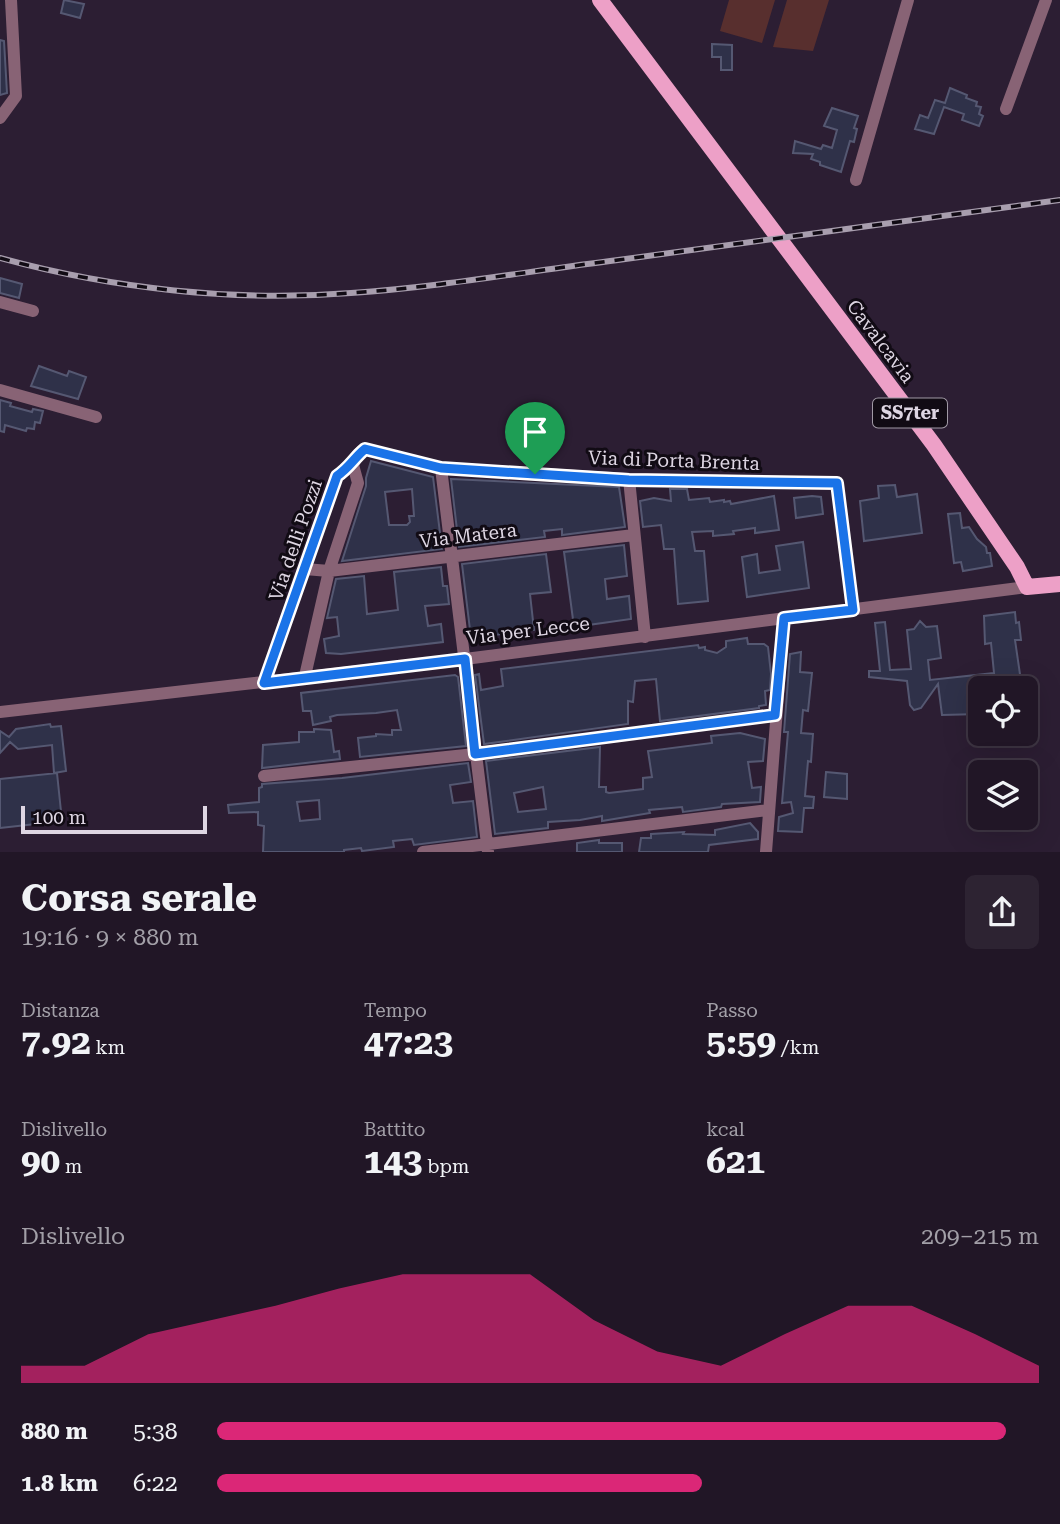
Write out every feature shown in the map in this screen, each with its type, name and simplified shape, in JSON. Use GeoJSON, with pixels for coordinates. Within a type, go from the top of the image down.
{"type":"FeatureCollection","features":[{"type":"Feature","properties":{"kind":"main road","name":"Cavalcavia"},"geometry":{"type":"LineString","coordinates":[[600,0],[934,445],[1017,567],[1027,587]]}},
{"type":"Feature","properties":{"kind":"main road","name":"Via per Lecce"},"geometry":{"type":"LineString","coordinates":[[1027,587],[1060,584]]}},
{"type":"Feature","properties":{"kind":"street"},"geometry":{"type":"LineString","coordinates":[[0,118],[16,96],[6,26],[11,0]]}},
{"type":"Feature","properties":{"kind":"street"},"geometry":{"type":"LineString","coordinates":[[856,180],[908,0]]}},
{"type":"Feature","properties":{"kind":"street"},"geometry":{"type":"LineString","coordinates":[[1006,109],[1046,0]]}},
{"type":"Feature","properties":{"kind":"street"},"geometry":{"type":"LineString","coordinates":[[0,302],[33,311]]}},
{"type":"Feature","properties":{"kind":"street"},"geometry":{"type":"LineString","coordinates":[[0,390],[96,416]]}},
{"type":"Feature","properties":{"kind":"street","name":"Via di Porta Brenta"},"geometry":{"type":"LineString","coordinates":[[352,465],[358,454],[365,449],[441,468],[629,480],[837,483],[853,610]]}},
{"type":"Feature","properties":{"kind":"street"},"geometry":{"type":"LineString","coordinates":[[305,676],[329,571],[358,483],[352,465]]}},
{"type":"Feature","properties":{"kind":"street","name":"Via delli Pozzi"},"geometry":{"type":"LineString","coordinates":[[264,683],[337,476],[352,465]]}},
{"type":"Feature","properties":{"kind":"street"},"geometry":{"type":"LineString","coordinates":[[441,468],[487,848]]}},
{"type":"Feature","properties":{"kind":"street"},"geometry":{"type":"LineString","coordinates":[[629,480],[645,637]]}},
{"type":"Feature","properties":{"kind":"street","name":"Via Matera"},"geometry":{"type":"LineString","coordinates":[[305,569],[329,571],[634,535]]}},
{"type":"Feature","properties":{"kind":"street","name":"Via per Lecce"},"geometry":{"type":"LineString","coordinates":[[0,712],[465,659],[1027,587]]}},
{"type":"Feature","properties":{"kind":"street"},"geometry":{"type":"LineString","coordinates":[[766,852],[784,618]]}},
{"type":"Feature","properties":{"kind":"street"},"geometry":{"type":"LineString","coordinates":[[264,776],[475,754],[775,715]]}},
{"type":"Feature","properties":{"kind":"street"},"geometry":{"type":"LineString","coordinates":[[423,852],[487,848],[768,810]]}},
{"type":"Feature","properties":{"kind":"shaded area"},"geometry":{"type":"Polygon","coordinates":[[[729,0],[775,0],[762,43],[720,31],[729,0]]]}},
{"type":"Feature","properties":{"kind":"shaded area"},"geometry":{"type":"Polygon","coordinates":[[[787,0],[829,0],[813,51],[773,47],[787,0]]]}},
{"type":"Feature","properties":{"kind":"building"},"geometry":{"type":"Polygon","coordinates":[[[64,0],[84,4],[80,18],[61,13],[64,0]]]}},
{"type":"Feature","properties":{"kind":"building"},"geometry":{"type":"Polygon","coordinates":[[[0,40],[4,41],[7,93],[0,95],[0,40]]]}},
{"type":"Feature","properties":{"kind":"building"},"geometry":{"type":"Polygon","coordinates":[[[712,44],[732,45],[732,70],[721,70],[721,57],[712,57],[712,44]]]}},
{"type":"Feature","properties":{"kind":"building"},"geometry":{"type":"Polygon","coordinates":[[[950,88],[967,95],[966,98],[977,102],[976,106],[981,107],[979,114],[983,116],[979,126],[962,120],[964,114],[944,107],[934,134],[915,129],[920,115],[928,118],[935,100],[945,103],[950,88]]]}},
{"type":"Feature","properties":{"kind":"building"},"geometry":{"type":"Polygon","coordinates":[[[832,108],[858,116],[854,128],[857,129],[854,142],[850,141],[841,172],[820,165],[820,162],[811,159],[813,154],[793,153],[795,141],[821,149],[823,145],[832,148],[837,130],[824,126],[832,108]]]}},
{"type":"Feature","properties":{"kind":"building"},"geometry":{"type":"Polygon","coordinates":[[[0,278],[22,284],[19,298],[0,293],[0,278]]]}},
{"type":"Feature","properties":{"kind":"building"},"geometry":{"type":"Polygon","coordinates":[[[39,366],[67,376],[69,371],[86,377],[78,399],[31,386],[39,366]]]}},
{"type":"Feature","properties":{"kind":"building"},"geometry":{"type":"Polygon","coordinates":[[[0,400],[11,403],[10,406],[32,412],[33,409],[43,411],[40,423],[35,422],[34,429],[27,428],[26,431],[5,425],[4,432],[0,431],[0,400]]]}},
{"type":"Feature","properties":{"kind":"building"},"geometry":{"type":"Polygon","coordinates":[[[371,461],[433,477],[442,549],[342,561],[366,486],[371,461]],[[412,489],[385,492],[389,525],[407,525],[410,522],[409,516],[414,516],[412,489]]]}},
{"type":"Feature","properties":{"kind":"building"},"geometry":{"type":"Polygon","coordinates":[[[451,479],[619,487],[625,527],[562,535],[562,529],[544,531],[545,537],[459,547],[451,479]]]}},
{"type":"Feature","properties":{"kind":"building"},"geometry":{"type":"Polygon","coordinates":[[[895,485],[897,497],[917,494],[922,533],[864,541],[860,501],[879,498],[878,486],[895,485]]]}},
{"type":"Feature","properties":{"kind":"building"},"geometry":{"type":"Polygon","coordinates":[[[670,489],[687,489],[689,500],[709,498],[710,502],[724,500],[730,501],[731,504],[774,496],[779,530],[755,533],[755,528],[713,536],[713,531],[692,532],[695,551],[704,551],[708,601],[678,604],[674,549],[664,549],[661,525],[643,527],[640,501],[654,498],[671,501],[670,489]]]}},
{"type":"Feature","properties":{"kind":"building"},"geometry":{"type":"Polygon","coordinates":[[[821,497],[823,514],[796,518],[794,498],[821,497]]]}},
{"type":"Feature","properties":{"kind":"building"},"geometry":{"type":"Polygon","coordinates":[[[960,513],[962,528],[969,527],[986,547],[992,566],[963,571],[961,562],[954,563],[948,514],[960,513]]]}},
{"type":"Feature","properties":{"kind":"building"},"geometry":{"type":"Polygon","coordinates":[[[803,542],[809,588],[747,597],[742,557],[757,554],[759,573],[780,570],[776,546],[803,542]]]}},
{"type":"Feature","properties":{"kind":"building"},"geometry":{"type":"Polygon","coordinates":[[[624,545],[627,576],[605,579],[607,599],[629,596],[631,619],[574,627],[564,552],[624,545]]]}},
{"type":"Feature","properties":{"kind":"building"},"geometry":{"type":"Polygon","coordinates":[[[546,554],[551,592],[530,594],[534,630],[471,638],[462,564],[546,554]]]}},
{"type":"Feature","properties":{"kind":"building"},"geometry":{"type":"Polygon","coordinates":[[[441,567],[449,604],[425,606],[428,626],[441,624],[443,642],[341,654],[326,653],[324,639],[339,636],[337,617],[327,618],[336,579],[364,576],[367,614],[398,610],[394,572],[441,567]]]}},
{"type":"Feature","properties":{"kind":"building"},"geometry":{"type":"Polygon","coordinates":[[[1015,612],[1021,640],[1015,640],[1020,676],[968,676],[968,714],[942,715],[938,684],[921,708],[914,710],[910,705],[907,681],[869,677],[869,671],[880,671],[875,623],[885,622],[890,670],[911,669],[907,630],[914,629],[920,621],[926,627],[937,626],[941,658],[928,660],[930,680],[994,673],[991,643],[985,644],[984,616],[1015,612]]]}},
{"type":"Feature","properties":{"kind":"building"},"geometry":{"type":"Polygon","coordinates":[[[747,638],[748,644],[764,644],[768,647],[770,690],[765,691],[766,705],[759,708],[660,721],[656,679],[635,681],[633,702],[628,701],[628,724],[484,744],[475,675],[479,674],[481,690],[503,686],[501,669],[698,645],[699,648],[705,647],[705,650],[717,653],[726,647],[726,641],[747,638]]]}},
{"type":"Feature","properties":{"kind":"building"},"geometry":{"type":"Polygon","coordinates":[[[801,652],[800,672],[812,673],[808,711],[803,710],[801,733],[813,734],[805,796],[814,797],[813,808],[804,808],[802,832],[778,831],[779,817],[793,813],[791,802],[782,803],[788,732],[784,732],[790,654],[801,652]]]}},
{"type":"Feature","properties":{"kind":"building"},"geometry":{"type":"Polygon","coordinates":[[[455,675],[458,677],[466,746],[360,757],[358,738],[376,734],[392,735],[392,730],[401,730],[397,710],[337,715],[330,717],[331,721],[313,725],[311,711],[303,711],[301,693],[455,675]]]}},
{"type":"Feature","properties":{"kind":"building"},"geometry":{"type":"Polygon","coordinates":[[[50,724],[51,727],[61,726],[66,771],[54,773],[52,745],[18,749],[10,742],[0,753],[0,731],[9,737],[16,729],[50,724]]]}},
{"type":"Feature","properties":{"kind":"building"},"geometry":{"type":"Polygon","coordinates":[[[314,729],[331,730],[334,752],[339,751],[340,759],[262,768],[263,745],[299,742],[299,732],[314,732],[314,729]]]}},
{"type":"Feature","properties":{"kind":"building"},"geometry":{"type":"Polygon","coordinates":[[[740,733],[765,739],[763,761],[748,762],[752,788],[761,787],[760,802],[722,804],[721,807],[683,812],[682,807],[649,810],[650,813],[602,821],[602,816],[548,822],[548,828],[495,834],[486,761],[600,747],[599,787],[606,787],[606,792],[609,793],[643,789],[643,778],[652,777],[648,751],[712,743],[711,736],[740,733]],[[543,787],[514,793],[518,812],[546,809],[543,787]]]}},
{"type":"Feature","properties":{"kind":"building"},"geometry":{"type":"Polygon","coordinates":[[[468,763],[471,782],[450,785],[453,803],[473,801],[477,837],[414,845],[412,839],[393,841],[394,847],[362,851],[361,848],[344,852],[263,852],[264,826],[258,825],[258,812],[229,813],[228,805],[259,802],[259,788],[262,784],[342,778],[468,763]],[[319,800],[297,802],[300,821],[320,819],[319,800]]]}},
{"type":"Feature","properties":{"kind":"building"},"geometry":{"type":"Polygon","coordinates":[[[826,772],[847,774],[847,799],[824,797],[826,772]]]}},
{"type":"Feature","properties":{"kind":"building"},"geometry":{"type":"Polygon","coordinates":[[[57,773],[62,821],[0,828],[0,779],[57,773]]]}},
{"type":"Feature","properties":{"kind":"building"},"geometry":{"type":"Polygon","coordinates":[[[750,823],[758,832],[758,839],[709,845],[708,852],[639,852],[641,838],[651,838],[651,834],[684,832],[683,834],[715,835],[715,830],[750,823]]]}},
{"type":"Feature","properties":{"kind":"building"},"geometry":{"type":"Polygon","coordinates":[[[599,840],[599,843],[622,843],[622,852],[577,852],[577,843],[599,840]]]}},
{"type":"Feature","properties":{"kind":"railway"},"geometry":{"type":"LineString","coordinates":[[0,258],[86,278],[174,290],[263,296],[351,293],[452,283],[1060,200]]}},
{"type":"Feature","properties":{"kind":"route"},"geometry":{"type":"LineString","coordinates":[[365,449],[441,468],[535,474],[629,480],[837,483],[853,610],[784,618],[775,715],[475,754],[465,659],[264,683],[337,476],[352,465],[358,454],[365,449]]}}]}
